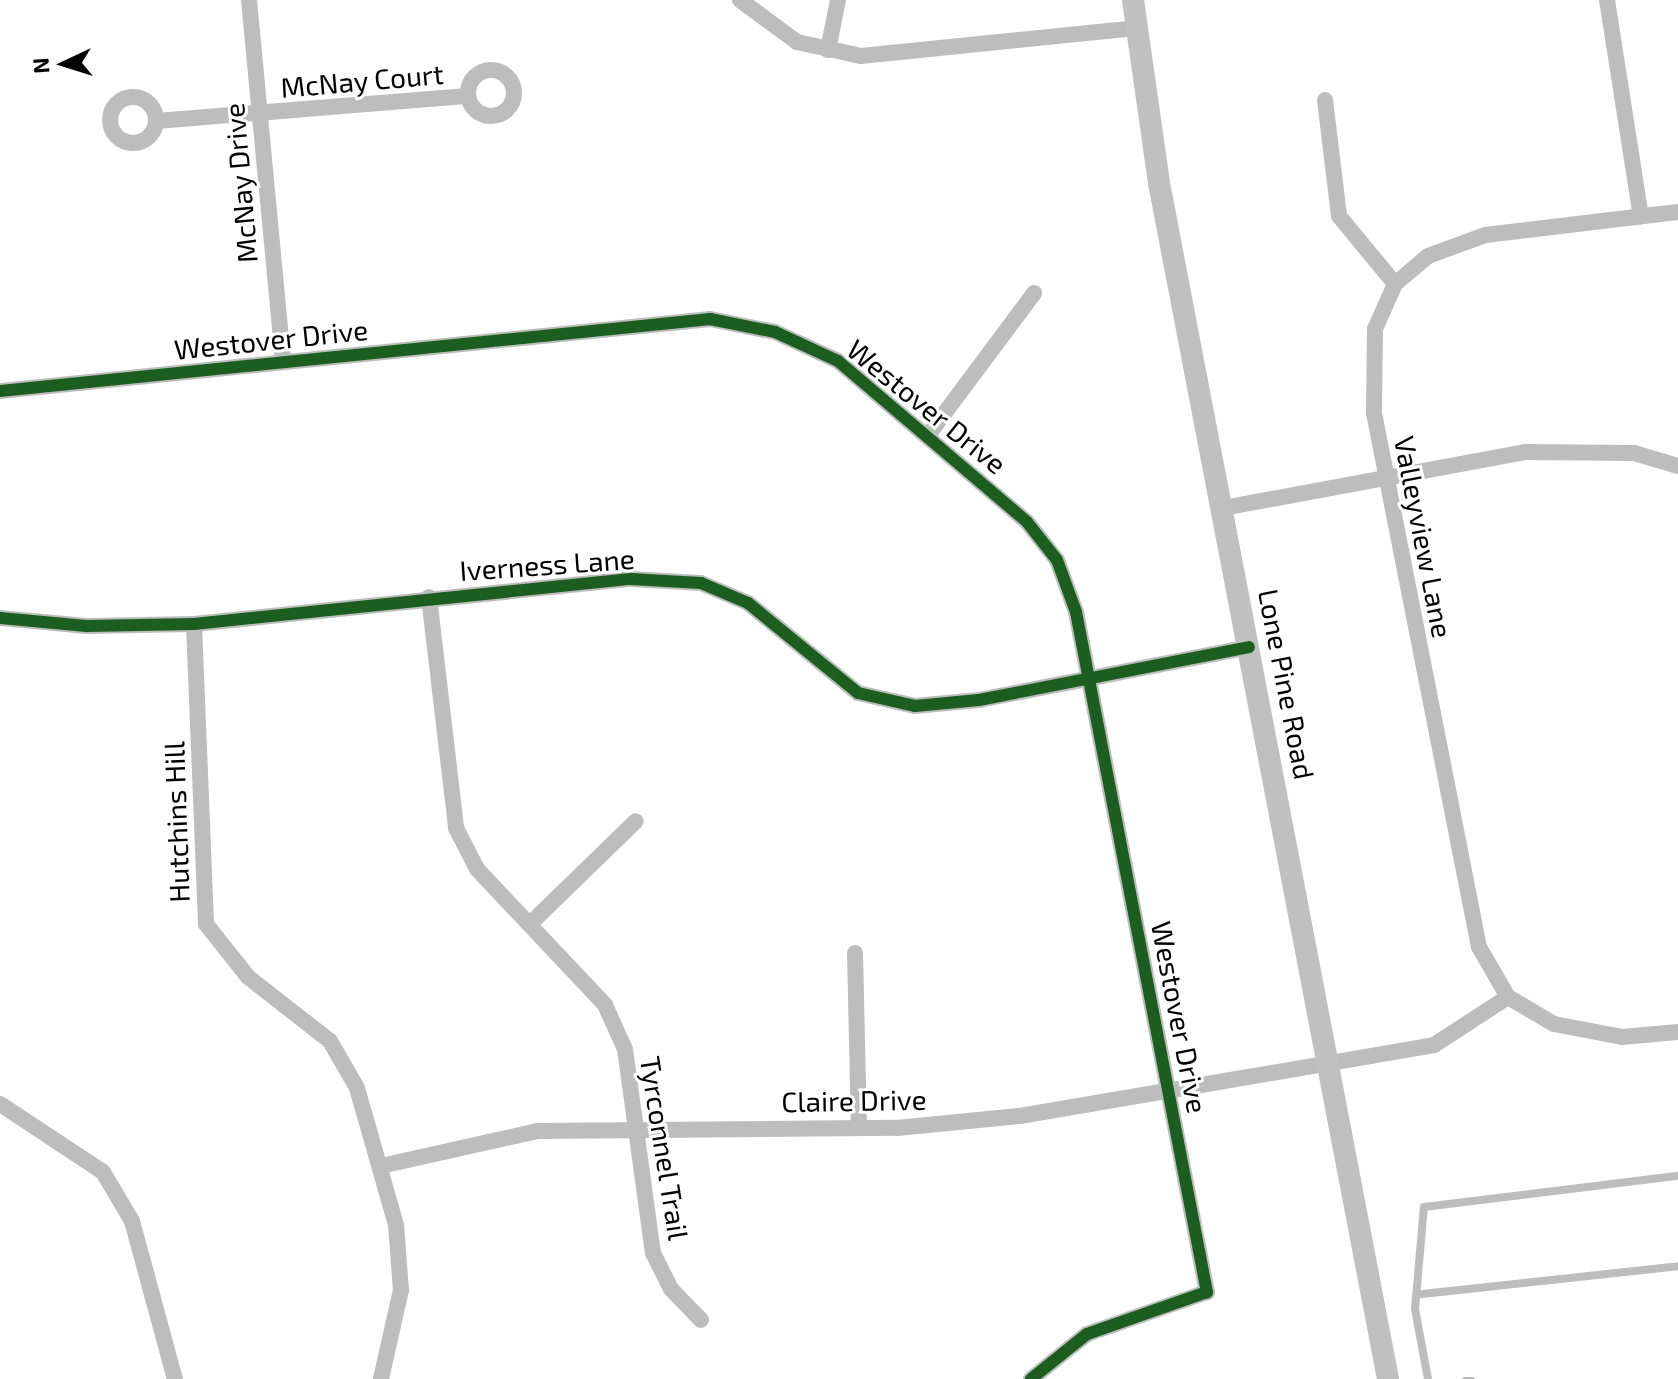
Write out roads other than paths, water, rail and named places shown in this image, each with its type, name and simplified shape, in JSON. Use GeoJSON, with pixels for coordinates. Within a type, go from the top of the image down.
{"type":"FeatureCollection","features":[{"type":"Feature","properties":{"kind":"street","name":"McNay Drive"},"geometry":{"type":"LineString","coordinates":[[249,0],[283,361]]}},
{"type":"Feature","properties":{"kind":"street"},"geometry":{"type":"LineString","coordinates":[[740,0],[771,29],[828,50],[861,56],[1136,28]]}},
{"type":"Feature","properties":{"kind":"street"},"geometry":{"type":"LineString","coordinates":[[828,50],[838,0]]}},
{"type":"Feature","properties":{"kind":"street","name":"Lone Pine Road"},"geometry":{"type":"LineString","coordinates":[[1133,0],[1223,508],[1388,1379]]}},
{"type":"Feature","properties":{"kind":"street"},"geometry":{"type":"LineString","coordinates":[[1607,0],[1641,216]]}},
{"type":"Feature","properties":{"kind":"street","name":"McNay Court"},"geometry":{"type":"LineString","coordinates":[[156,121],[260,116],[468,96]]}},
{"type":"Feature","properties":{"kind":"street"},"geometry":{"type":"LineString","coordinates":[[1325,100],[1339,216],[1395,284],[1428,256],[1485,235],[1678,212]]}},
{"type":"Feature","properties":{"kind":"street","name":"Valleyview Lane"},"geometry":{"type":"LineString","coordinates":[[1395,284],[1375,329],[1369,370],[1385,480],[1469,918],[1508,997]]}},
{"type":"Feature","properties":{"kind":"street"},"geometry":{"type":"LineString","coordinates":[[929,434],[1034,293]]}},
{"type":"Feature","properties":{"kind":"street","name":"Westover Drive"},"geometry":{"type":"LineString","coordinates":[[0,391],[710,319],[775,332],[838,361],[929,434],[1027,522],[1057,560],[1089,678],[1207,1292],[1087,1334],[1031,1379]]}},
{"type":"Feature","properties":{"kind":"street"},"geometry":{"type":"LineString","coordinates":[[1223,508],[1525,452],[1634,453],[1678,466]]}},
{"type":"Feature","properties":{"kind":"street","name":"Iverness Lane"},"geometry":{"type":"LineString","coordinates":[[0,618],[87,626],[194,624],[429,597],[631,579],[701,583],[748,603],[858,693],[915,706],[1089,678],[1249,647]]}},
{"type":"Feature","properties":{"kind":"street","name":"Tyrconnel Trail"},"geometry":{"type":"LineString","coordinates":[[429,597],[456,828],[477,869],[605,1005],[625,1049],[653,1253],[671,1289],[701,1320]]}},
{"type":"Feature","properties":{"kind":"street","name":"Hutchins Hill"},"geometry":{"type":"LineString","coordinates":[[194,624],[206,924],[248,977],[330,1041],[357,1088],[381,1166],[401,1290],[381,1379]]}},
{"type":"Feature","properties":{"kind":"street"},"geometry":{"type":"LineString","coordinates":[[531,923],[636,821]]}},
{"type":"Feature","properties":{"kind":"street"},"geometry":{"type":"LineString","coordinates":[[855,953],[859,1128]]}},
{"type":"Feature","properties":{"kind":"street"},"geometry":{"type":"LineString","coordinates":[[1508,997],[1588,1034],[1678,1032]]}},
{"type":"Feature","properties":{"kind":"street","name":"Claire Drive"},"geometry":{"type":"LineString","coordinates":[[381,1166],[537,1131],[859,1128],[1020,1116],[1434,1045],[1508,997]]}},
{"type":"Feature","properties":{"kind":"street"},"geometry":{"type":"LineString","coordinates":[[0,1104],[103,1172],[132,1221],[175,1379]]}},
{"type":"Feature","properties":{"kind":"lane"},"geometry":{"type":"LineString","coordinates":[[1428,1379],[1415,1309],[1422,1294],[1424,1207],[1678,1176]]}},
{"type":"Feature","properties":{"kind":"lane"},"geometry":{"type":"LineString","coordinates":[[1422,1294],[1678,1266]]}},
{"type":"Feature","properties":{"kind":"waterway"},"geometry":{"type":"LineString","coordinates":[[1464,1379],[1472,1379]]}}]}
